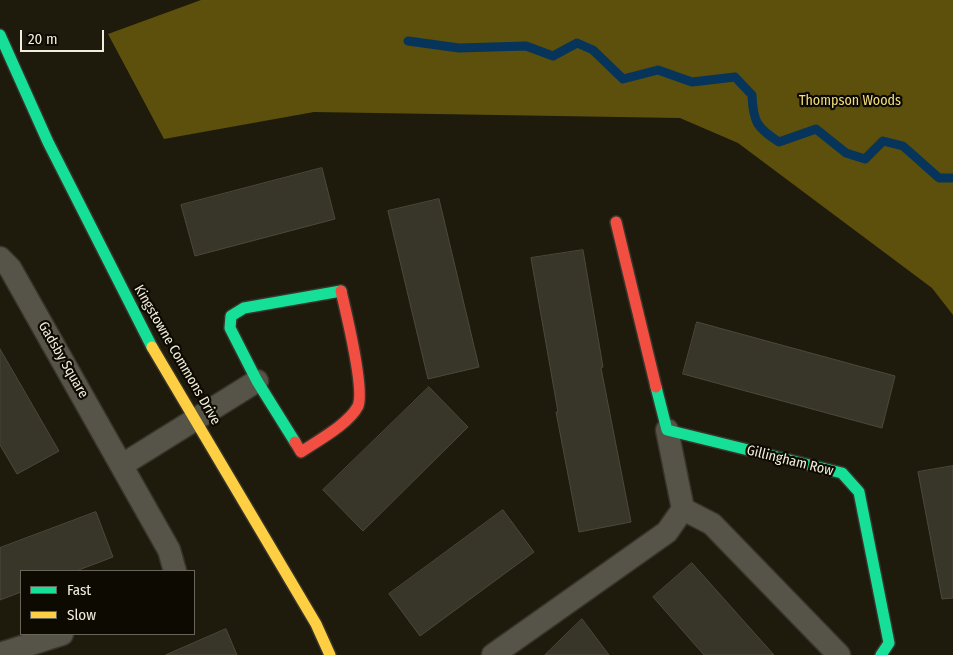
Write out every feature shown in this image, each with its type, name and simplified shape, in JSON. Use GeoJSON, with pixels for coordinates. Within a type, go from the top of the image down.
{"type":"FeatureCollection","features":[{"type":"Feature","properties":{"kind":"street","name":"Kingstowne Commons Drive"},"geometry":{"type":"LineString","coordinates":[[0,35],[48,142],[146,336],[316,624],[330,655]]}},
{"type":"Feature","properties":{"kind":"street"},"geometry":{"type":"LineString","coordinates":[[493,655],[667,532],[683,509],[667,430],[616,222]]}},
{"type":"Feature","properties":{"kind":"street","name":"Gadsby Square"},"geometry":{"type":"LineString","coordinates":[[0,258],[10,268],[122,465],[169,550],[174,570]]}},
{"type":"Feature","properties":{"kind":"street"},"geometry":{"type":"LineString","coordinates":[[341,291],[360,387],[359,404],[347,418],[301,452],[257,381],[230,328],[231,316],[244,308],[341,291]]}},
{"type":"Feature","properties":{"kind":"street"},"geometry":{"type":"LineString","coordinates":[[122,465],[257,381]]}},
{"type":"Feature","properties":{"kind":"street","name":"Gillingham Row"},"geometry":{"type":"LineString","coordinates":[[667,430],[842,474],[859,492],[889,643],[882,655]]}},
{"type":"Feature","properties":{"kind":"street"},"geometry":{"type":"LineString","coordinates":[[683,509],[712,524],[839,655]]}},
{"type":"Feature","properties":{"kind":"street"},"geometry":{"type":"LineString","coordinates":[[0,654],[59,635]]}},
{"type":"Feature","properties":{"kind":"green space","name":"Thompson Woods"},"geometry":{"type":"Polygon","coordinates":[[[201,0],[953,0],[953,315],[932,288],[738,143],[680,118],[314,112],[164,139],[108,34],[201,0]]]}},
{"type":"Feature","properties":{"kind":"building"},"geometry":{"type":"Polygon","coordinates":[[[322,168],[335,219],[195,256],[181,205],[322,168]]]}},
{"type":"Feature","properties":{"kind":"building"},"geometry":{"type":"Polygon","coordinates":[[[439,199],[479,367],[428,379],[388,211],[439,199]]]}},
{"type":"Feature","properties":{"kind":"building"},"geometry":{"type":"Polygon","coordinates":[[[583,250],[603,367],[601,368],[631,522],[579,532],[556,412],[558,412],[531,258],[583,250]]]}},
{"type":"Feature","properties":{"kind":"building"},"geometry":{"type":"Polygon","coordinates":[[[697,322],[895,376],[882,428],[683,374],[697,322]]]}},
{"type":"Feature","properties":{"kind":"building"},"geometry":{"type":"Polygon","coordinates":[[[0,349],[59,451],[17,474],[0,445],[0,349]]]}},
{"type":"Feature","properties":{"kind":"building"},"geometry":{"type":"Polygon","coordinates":[[[429,387],[468,427],[363,531],[323,490],[429,387]]]}},
{"type":"Feature","properties":{"kind":"building"},"geometry":{"type":"Polygon","coordinates":[[[953,466],[953,598],[942,599],[918,472],[953,466]]]}},
{"type":"Feature","properties":{"kind":"building"},"geometry":{"type":"Polygon","coordinates":[[[503,510],[534,552],[420,636],[389,594],[503,510]]]}},
{"type":"Feature","properties":{"kind":"building"},"geometry":{"type":"Polygon","coordinates":[[[96,512],[113,557],[79,570],[20,570],[20,592],[0,600],[0,548],[96,512]]]}},
{"type":"Feature","properties":{"kind":"building"},"geometry":{"type":"Polygon","coordinates":[[[692,563],[774,655],[704,655],[653,597],[692,563]]]}},
{"type":"Feature","properties":{"kind":"building"},"geometry":{"type":"Polygon","coordinates":[[[582,619],[609,655],[545,655],[582,619]]]}},
{"type":"Feature","properties":{"kind":"building"},"geometry":{"type":"Polygon","coordinates":[[[226,629],[237,655],[166,655],[226,629]]]}},
{"type":"Feature","properties":{"kind":"waterway"},"geometry":{"type":"LineString","coordinates":[[408,41],[459,48],[526,46],[553,56],[577,43],[593,50],[623,79],[658,70],[692,82],[735,77],[752,95],[755,118],[761,128],[779,142],[816,129],[846,153],[865,159],[883,141],[903,146],[939,178],[953,178]]}},
{"type":"Feature","properties":{"kind":"traffic: fast"},"geometry":{"type":"LineString","coordinates":[[0,35],[48,142],[152,347]]}},
{"type":"Feature","properties":{"kind":"traffic: fast"},"geometry":{"type":"LineString","coordinates":[[295,442],[257,381],[230,328],[231,316],[244,308],[341,291]]}},
{"type":"Feature","properties":{"kind":"traffic: fast"},"geometry":{"type":"LineString","coordinates":[[656,387],[667,430],[842,473],[859,492],[889,643],[881,655]]}},
{"type":"Feature","properties":{"kind":"traffic: slow"},"geometry":{"type":"LineString","coordinates":[[152,347],[316,624],[330,655]]}},
{"type":"Feature","properties":{"kind":"traffic: jam"},"geometry":{"type":"LineString","coordinates":[[616,222],[656,387]]}},
{"type":"Feature","properties":{"kind":"traffic: jam"},"geometry":{"type":"LineString","coordinates":[[295,442],[301,452],[340,426],[354,413],[358,406],[359,384],[357,368],[341,291]]}}]}
